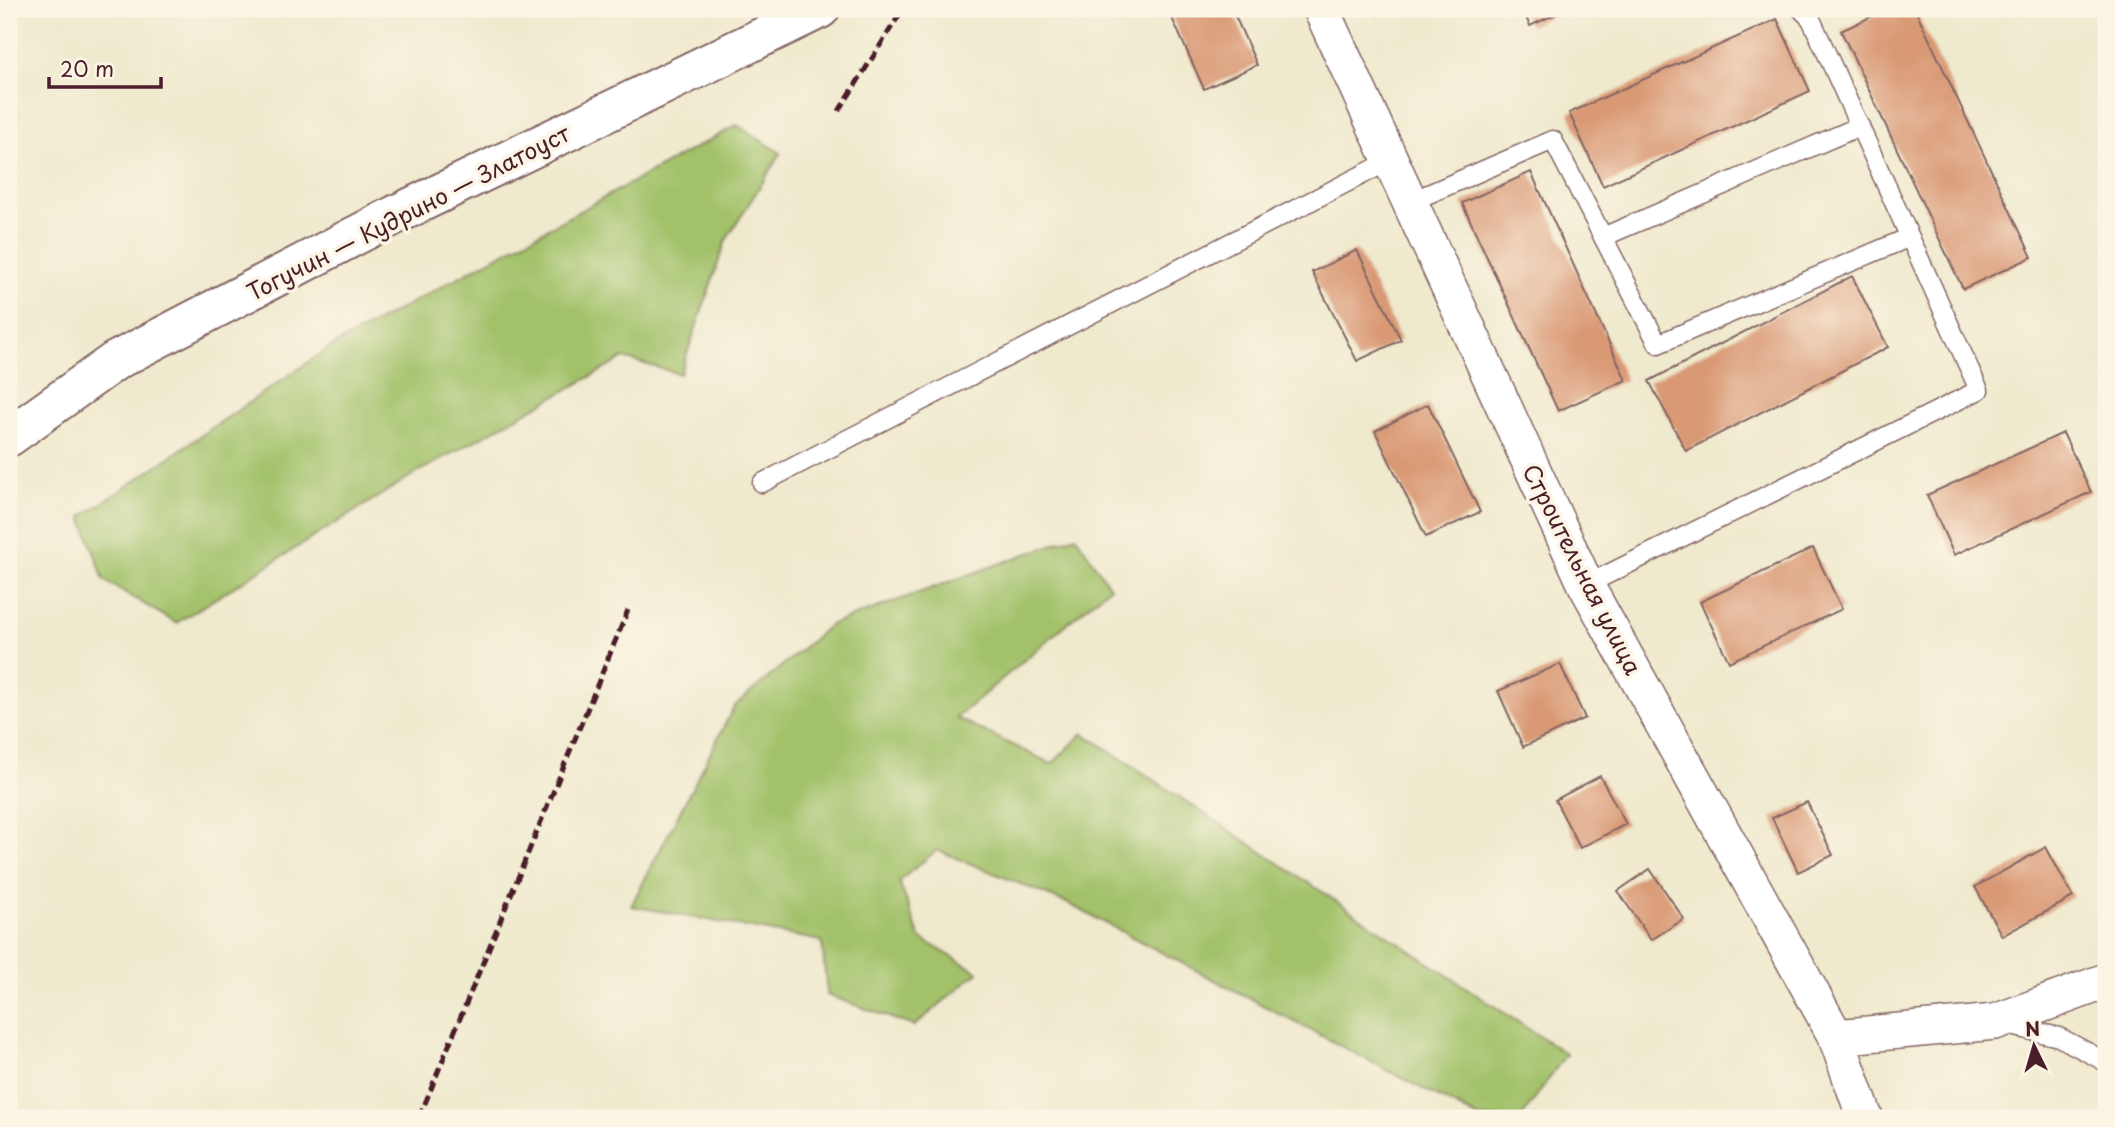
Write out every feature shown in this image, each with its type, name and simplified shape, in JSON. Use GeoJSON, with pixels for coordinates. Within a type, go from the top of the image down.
{"type":"FeatureCollection","features":[{"type":"Feature","properties":{"kind":"street","name":"Тогучин — Кудрино — Златоуст"},"geometry":{"type":"LineString","coordinates":[[9,437],[115,361],[395,215],[820,9]]}},
{"type":"Feature","properties":{"kind":"street","name":"Строительная улица"},"geometry":{"type":"LineString","coordinates":[[1321,9],[1586,585],[1836,1037],[1865,1118]]}},
{"type":"Feature","properties":{"kind":"street"},"geometry":{"type":"LineString","coordinates":[[1836,1037],[1994,1022],[2106,981]]}},
{"type":"Feature","properties":{"kind":"lane"},"geometry":{"type":"LineString","coordinates":[[1586,585],[1979,390],[1811,19],[1801,9]]}},
{"type":"Feature","properties":{"kind":"lane"},"geometry":{"type":"LineString","coordinates":[[1603,237],[1860,126]]}},
{"type":"Feature","properties":{"kind":"lane"},"geometry":{"type":"LineString","coordinates":[[1410,202],[1553,140],[1658,344],[1910,237]]}},
{"type":"Feature","properties":{"kind":"lane"},"geometry":{"type":"LineString","coordinates":[[762,483],[1391,160]]}},
{"type":"Feature","properties":{"kind":"lane"},"geometry":{"type":"LineString","coordinates":[[1994,1022],[2060,1037],[2106,1062]]}},
{"type":"Feature","properties":{"kind":"green space"},"geometry":{"type":"Polygon","coordinates":[[[737,125],[781,153],[726,240],[680,374],[624,358],[416,473],[176,623],[104,580],[82,517],[329,348],[737,125]]]}},
{"type":"Feature","properties":{"kind":"green space"},"geometry":{"type":"Polygon","coordinates":[[[1076,536],[1110,587],[956,718],[1052,764],[1083,733],[1566,1054],[1521,1118],[1479,1118],[1067,903],[937,850],[899,881],[920,938],[978,972],[914,1026],[827,995],[822,941],[631,906],[734,707],[830,625],[1076,536]]]}},
{"type":"Feature","properties":{"kind":"building"},"geometry":{"type":"Polygon","coordinates":[[[1168,9],[1232,9],[1257,65],[1204,89],[1168,9]]]}},
{"type":"Feature","properties":{"kind":"building"},"geometry":{"type":"Polygon","coordinates":[[[1374,9],[1391,9],[1377,15],[1374,9]]]}},
{"type":"Feature","properties":{"kind":"building"},"geometry":{"type":"Polygon","coordinates":[[[1522,9],[1567,9],[1530,26],[1522,9]]]}},
{"type":"Feature","properties":{"kind":"building"},"geometry":{"type":"Polygon","coordinates":[[[1887,9],[1915,9],[2032,257],[1963,289],[1841,31],[1887,9]]]}},
{"type":"Feature","properties":{"kind":"building"},"geometry":{"type":"Polygon","coordinates":[[[1777,19],[1810,91],[1603,186],[1569,113],[1777,19]]]}},
{"type":"Feature","properties":{"kind":"building"},"geometry":{"type":"Polygon","coordinates":[[[1531,172],[1626,380],[1558,411],[1462,203],[1531,172]]]}},
{"type":"Feature","properties":{"kind":"building"},"geometry":{"type":"Polygon","coordinates":[[[1357,250],[1401,340],[1357,361],[1312,272],[1357,250]]]}},
{"type":"Feature","properties":{"kind":"building"},"geometry":{"type":"Polygon","coordinates":[[[1852,276],[1888,347],[1686,451],[1649,381],[1852,276]]]}},
{"type":"Feature","properties":{"kind":"building"},"geometry":{"type":"Polygon","coordinates":[[[1428,404],[1480,512],[1426,537],[1375,431],[1428,404]]]}},
{"type":"Feature","properties":{"kind":"building"},"geometry":{"type":"Polygon","coordinates":[[[2063,433],[2091,492],[1954,555],[1927,495],[2063,433]]]}},
{"type":"Feature","properties":{"kind":"building"},"geometry":{"type":"Polygon","coordinates":[[[1813,548],[1842,609],[1729,662],[1700,602],[1813,548]]]}},
{"type":"Feature","properties":{"kind":"building"},"geometry":{"type":"Polygon","coordinates":[[[1560,664],[1585,718],[1523,747],[1498,691],[1560,664]]]}},
{"type":"Feature","properties":{"kind":"building"},"geometry":{"type":"Polygon","coordinates":[[[1600,776],[1626,824],[1580,848],[1555,800],[1600,776]]]}},
{"type":"Feature","properties":{"kind":"building"},"geometry":{"type":"Polygon","coordinates":[[[1807,802],[1833,855],[1798,872],[1772,818],[1807,802]]]}},
{"type":"Feature","properties":{"kind":"building"},"geometry":{"type":"Polygon","coordinates":[[[2046,847],[2073,897],[2002,936],[1975,887],[2046,847]]]}},
{"type":"Feature","properties":{"kind":"building"},"geometry":{"type":"Polygon","coordinates":[[[1650,869],[1684,919],[1651,940],[1618,891],[1650,869]]]}},
{"type":"Feature","properties":{"kind":"railway"},"geometry":{"type":"LineString","coordinates":[[839,111],[903,9]]}},
{"type":"Feature","properties":{"kind":"railway"},"geometry":{"type":"LineString","coordinates":[[419,1118],[628,610]]}}]}
